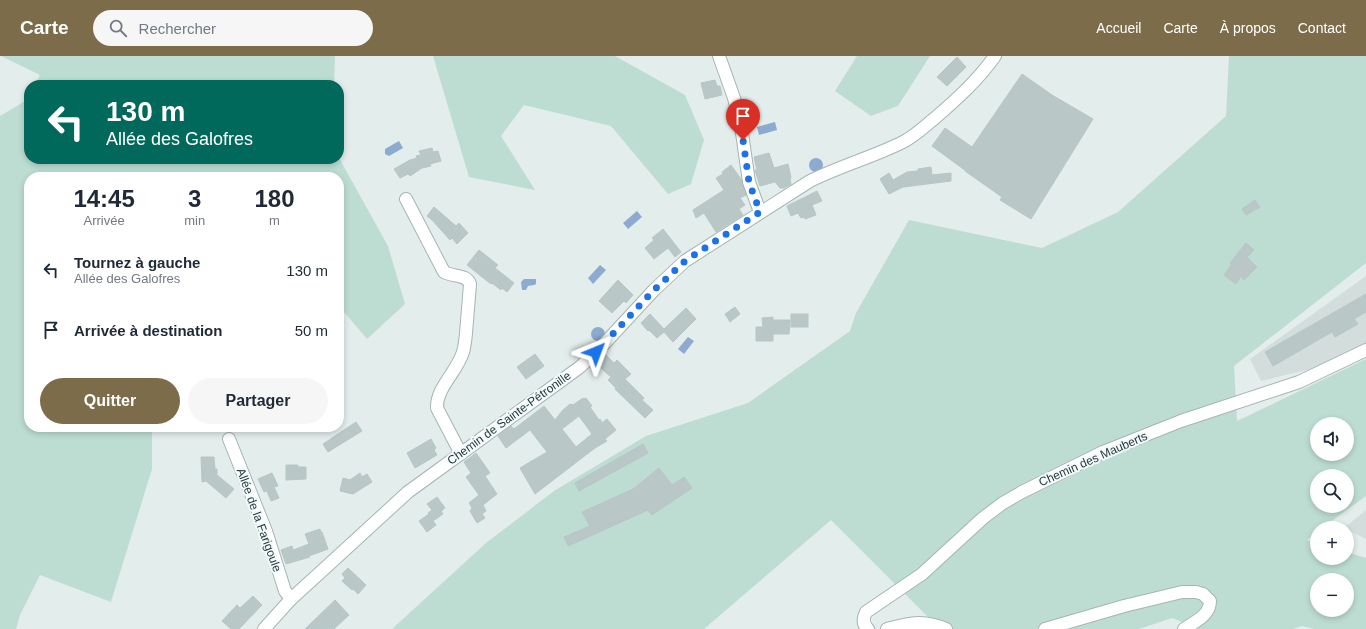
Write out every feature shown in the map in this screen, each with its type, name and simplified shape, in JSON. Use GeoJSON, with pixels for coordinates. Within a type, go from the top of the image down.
{"type":"FeatureCollection","features":[{"type":"Feature","properties":{"kind":"street"},"geometry":{"type":"LineString","coordinates":[[719,56],[734,98],[741,126],[749,182],[760,212]]}},
{"type":"Feature","properties":{"kind":"street","name":"Chemin de Sainte-Pétronille"},"geometry":{"type":"LineString","coordinates":[[264,629],[292,599],[408,492],[580,367],[604,344],[654,290],[685,261],[815,178],[905,141],[960,96],[994,56]]}},
{"type":"Feature","properties":{"kind":"street"},"geometry":{"type":"LineString","coordinates":[[406,199],[444,272],[451,276],[465,278],[469,280],[470,284],[463,353],[437,403],[437,408],[461,454]]}},
{"type":"Feature","properties":{"kind":"street","name":"Chemin des Mauberts"},"geometry":{"type":"LineString","coordinates":[[868,629],[863,618],[866,612],[922,574],[984,518],[1003,503],[1022,492],[1102,452],[1181,421],[1299,382],[1366,350]]}},
{"type":"Feature","properties":{"kind":"street","name":"Allée de la Farigoule"},"geometry":{"type":"LineString","coordinates":[[229,439],[266,531],[285,591],[292,599]]}},
{"type":"Feature","properties":{"kind":"street"},"geometry":{"type":"LineString","coordinates":[[1045,629],[1124,606],[1182,592],[1196,592],[1203,594],[1210,601],[1208,611],[1184,629]]}},
{"type":"Feature","properties":{"kind":"street"},"geometry":{"type":"LineString","coordinates":[[887,629],[916,622],[935,624],[946,629]]}},
{"type":"Feature","properties":{"kind":"shaded area"},"geometry":{"type":"Polygon","coordinates":[[[1366,276],[1366,356],[1261,381],[1250,359],[1366,276]]]}},
{"type":"Feature","properties":{"kind":"shaded area"},"geometry":{"type":"Polygon","coordinates":[[[1366,510],[1366,539],[1354,533],[1354,521],[1353,521],[1366,510]]]}},
{"type":"Feature","properties":{"kind":"green space"},"geometry":{"type":"Polygon","coordinates":[[[1,56],[335,56],[334,80],[38,80],[40,75],[1,56]]]}},
{"type":"Feature","properties":{"kind":"green space"},"geometry":{"type":"Polygon","coordinates":[[[433,56],[615,56],[685,95],[704,140],[691,184],[668,194],[611,126],[524,105],[501,136],[535,190],[469,177],[433,56]]]}},
{"type":"Feature","properties":{"kind":"green space"},"geometry":{"type":"Polygon","coordinates":[[[857,56],[930,56],[898,106],[871,116],[835,91],[857,56]]]}},
{"type":"Feature","properties":{"kind":"green space"},"geometry":{"type":"Polygon","coordinates":[[[1229,56],[1366,56],[1366,263],[1234,366],[1237,421],[1366,359],[1366,496],[1354,505],[1354,469],[1310,469],[1310,513],[1343,513],[1332,521],[1310,521],[1310,538],[1307,540],[1310,541],[1310,565],[1354,565],[1354,554],[1366,558],[1366,629],[1314,629],[1302,626],[1293,629],[1200,629],[1172,618],[1139,629],[936,629],[938,627],[831,520],[704,629],[392,629],[486,543],[554,491],[646,436],[748,403],[850,331],[856,313],[909,220],[1042,248],[1118,212],[1226,116],[1229,56]]]}},
{"type":"Feature","properties":{"kind":"green space"},"geometry":{"type":"Polygon","coordinates":[[[24,102],[24,164],[342,164],[388,246],[405,304],[367,339],[344,312],[344,172],[24,172],[24,432],[152,432],[152,469],[111,602],[40,575],[20,615],[16,629],[0,629],[0,116],[24,102]]]}},
{"type":"Feature","properties":{"kind":"water"},"geometry":{"type":"Polygon","coordinates":[[[775,122],[777,130],[759,135],[757,127],[775,122]]]}},
{"type":"Feature","properties":{"kind":"water"},"geometry":{"type":"Polygon","coordinates":[[[399,141],[403,148],[389,156],[385,154],[385,149],[399,141]]]}},
{"type":"Feature","properties":{"kind":"water"},"geometry":{"type":"Polygon","coordinates":[[[816,158],[821,160],[823,165],[821,170],[816,172],[811,170],[809,165],[811,160],[816,158]]]}},
{"type":"Feature","properties":{"kind":"water"},"geometry":{"type":"Polygon","coordinates":[[[637,211],[642,217],[628,229],[623,223],[637,211]]]}},
{"type":"Feature","properties":{"kind":"water"},"geometry":{"type":"Polygon","coordinates":[[[600,265],[606,270],[593,284],[588,278],[600,265]]]}},
{"type":"Feature","properties":{"kind":"water"},"geometry":{"type":"Polygon","coordinates":[[[524,279],[536,279],[536,284],[528,286],[526,290],[522,290],[521,282],[524,279]]]}},
{"type":"Feature","properties":{"kind":"water"},"geometry":{"type":"Polygon","coordinates":[[[598,327],[603,329],[605,334],[603,339],[598,341],[593,339],[591,334],[593,329],[598,327]]]}},
{"type":"Feature","properties":{"kind":"water"},"geometry":{"type":"Polygon","coordinates":[[[688,337],[694,341],[684,354],[678,349],[688,337]]]}},
{"type":"Feature","properties":{"kind":"building"},"geometry":{"type":"Polygon","coordinates":[[[957,57],[966,67],[947,86],[937,77],[957,57]]]}},
{"type":"Feature","properties":{"kind":"building"},"geometry":{"type":"Polygon","coordinates":[[[1022,74],[1052,95],[1093,119],[1031,219],[1000,200],[1002,197],[932,146],[945,128],[972,147],[1022,74]]]}},
{"type":"Feature","properties":{"kind":"building"},"geometry":{"type":"Polygon","coordinates":[[[715,80],[717,86],[720,86],[722,95],[705,99],[701,83],[715,80]]]}},
{"type":"Feature","properties":{"kind":"building"},"geometry":{"type":"Polygon","coordinates":[[[432,148],[433,152],[438,151],[441,161],[430,164],[431,166],[422,168],[410,176],[408,174],[400,178],[394,169],[410,160],[417,158],[416,156],[421,155],[419,151],[432,148]]]}},
{"type":"Feature","properties":{"kind":"building"},"geometry":{"type":"Polygon","coordinates":[[[769,153],[774,168],[788,164],[791,184],[784,188],[780,188],[775,182],[760,186],[755,170],[757,170],[754,157],[769,153]]]}},
{"type":"Feature","properties":{"kind":"building"},"geometry":{"type":"Polygon","coordinates":[[[731,165],[741,179],[746,195],[740,198],[745,205],[739,209],[743,215],[716,232],[704,213],[696,218],[693,210],[724,190],[716,178],[723,174],[722,172],[731,165]]]}},
{"type":"Feature","properties":{"kind":"building"},"geometry":{"type":"Polygon","coordinates":[[[931,167],[932,175],[951,173],[951,181],[903,187],[889,194],[880,179],[889,173],[893,180],[907,172],[918,171],[918,169],[931,167]]]}},
{"type":"Feature","properties":{"kind":"building"},"geometry":{"type":"Polygon","coordinates":[[[817,191],[822,201],[812,205],[816,215],[805,219],[804,217],[801,218],[798,213],[791,216],[787,206],[817,191]]]}},
{"type":"Feature","properties":{"kind":"building"},"geometry":{"type":"Polygon","coordinates":[[[1255,200],[1260,207],[1246,215],[1242,209],[1255,200]]]}},
{"type":"Feature","properties":{"kind":"building"},"geometry":{"type":"Polygon","coordinates":[[[434,207],[456,226],[459,223],[468,233],[457,244],[452,238],[450,240],[427,216],[434,207]]]}},
{"type":"Feature","properties":{"kind":"building"},"geometry":{"type":"Polygon","coordinates":[[[663,229],[681,252],[675,257],[668,248],[654,259],[645,248],[654,240],[652,238],[663,229]]]}},
{"type":"Feature","properties":{"kind":"building"},"geometry":{"type":"Polygon","coordinates":[[[1246,243],[1254,250],[1247,257],[1257,267],[1244,280],[1241,276],[1236,284],[1224,275],[1232,264],[1230,263],[1246,243]]]}},
{"type":"Feature","properties":{"kind":"building"},"geometry":{"type":"Polygon","coordinates":[[[479,250],[498,265],[495,268],[514,283],[507,292],[502,288],[501,290],[492,283],[491,284],[467,265],[479,250]]]}},
{"type":"Feature","properties":{"kind":"building"},"geometry":{"type":"Polygon","coordinates":[[[618,280],[633,295],[626,303],[624,301],[612,313],[599,301],[618,280]]]}},
{"type":"Feature","properties":{"kind":"building"},"geometry":{"type":"Polygon","coordinates":[[[1366,294],[1366,312],[1354,319],[1358,324],[1335,337],[1332,332],[1273,366],[1265,352],[1366,294]]]}},
{"type":"Feature","properties":{"kind":"building"},"geometry":{"type":"Polygon","coordinates":[[[735,307],[740,314],[730,322],[725,314],[735,307]]]}},
{"type":"Feature","properties":{"kind":"building"},"geometry":{"type":"Polygon","coordinates":[[[686,308],[696,319],[673,342],[664,332],[657,338],[641,323],[650,314],[664,329],[686,308]]]}},
{"type":"Feature","properties":{"kind":"building"},"geometry":{"type":"Polygon","coordinates":[[[791,314],[808,314],[808,327],[791,327],[791,314]]]}},
{"type":"Feature","properties":{"kind":"building"},"geometry":{"type":"Polygon","coordinates":[[[773,317],[773,320],[790,320],[789,334],[773,334],[773,341],[756,341],[756,327],[763,327],[762,318],[773,317]]]}},
{"type":"Feature","properties":{"kind":"building"},"geometry":{"type":"Polygon","coordinates":[[[535,354],[544,366],[526,379],[517,367],[535,354]]]}},
{"type":"Feature","properties":{"kind":"building"},"geometry":{"type":"Polygon","coordinates":[[[605,354],[614,363],[617,360],[631,374],[625,379],[644,398],[642,400],[653,410],[645,418],[615,389],[616,388],[608,380],[611,377],[595,363],[605,354]]]}},
{"type":"Feature","properties":{"kind":"building"},"geometry":{"type":"Polygon","coordinates":[[[583,398],[586,398],[599,420],[600,419],[602,423],[607,419],[616,430],[605,439],[607,441],[595,448],[535,494],[520,468],[547,452],[530,430],[506,448],[498,436],[511,426],[514,429],[544,406],[555,420],[570,404],[573,405],[583,398]],[[579,416],[562,429],[576,447],[592,434],[579,416]]]}},
{"type":"Feature","properties":{"kind":"building"},"geometry":{"type":"Polygon","coordinates":[[[356,422],[362,431],[328,452],[323,444],[341,432],[344,432],[344,430],[356,422]]]}},
{"type":"Feature","properties":{"kind":"building"},"geometry":{"type":"Polygon","coordinates":[[[431,439],[436,448],[434,450],[437,455],[415,468],[407,453],[431,439]]]}},
{"type":"Feature","properties":{"kind":"building"},"geometry":{"type":"Polygon","coordinates":[[[643,444],[648,453],[579,491],[575,483],[643,444]]]}},
{"type":"Feature","properties":{"kind":"building"},"geometry":{"type":"Polygon","coordinates":[[[476,453],[490,473],[485,476],[497,494],[483,505],[486,511],[482,514],[485,518],[477,523],[470,511],[472,508],[469,503],[479,495],[466,477],[471,473],[464,462],[476,453]]]}},
{"type":"Feature","properties":{"kind":"building"},"geometry":{"type":"Polygon","coordinates":[[[201,457],[214,457],[217,475],[234,489],[226,498],[206,481],[202,482],[201,457]]]}},
{"type":"Feature","properties":{"kind":"building"},"geometry":{"type":"Polygon","coordinates":[[[286,465],[306,467],[306,479],[286,480],[286,465]]]}},
{"type":"Feature","properties":{"kind":"building"},"geometry":{"type":"Polygon","coordinates":[[[659,468],[672,485],[684,477],[692,488],[652,515],[648,510],[568,546],[564,537],[590,526],[582,512],[633,489],[659,468]]]}},
{"type":"Feature","properties":{"kind":"building"},"geometry":{"type":"Polygon","coordinates":[[[272,473],[278,486],[274,487],[279,498],[271,501],[267,491],[264,492],[258,479],[272,473]]]}},
{"type":"Feature","properties":{"kind":"building"},"geometry":{"type":"Polygon","coordinates":[[[360,473],[362,477],[367,474],[372,482],[353,494],[340,491],[343,478],[350,480],[360,473]]]}},
{"type":"Feature","properties":{"kind":"building"},"geometry":{"type":"Polygon","coordinates":[[[437,497],[445,508],[441,511],[443,514],[433,521],[436,525],[427,532],[419,521],[432,510],[427,504],[437,497]]]}},
{"type":"Feature","properties":{"kind":"building"},"geometry":{"type":"Polygon","coordinates":[[[320,529],[328,549],[309,556],[310,557],[286,564],[281,550],[292,546],[293,550],[309,544],[305,534],[320,529]]]}},
{"type":"Feature","properties":{"kind":"building"},"geometry":{"type":"Polygon","coordinates":[[[348,568],[366,585],[358,594],[342,581],[345,578],[342,574],[348,568]]]}},
{"type":"Feature","properties":{"kind":"building"},"geometry":{"type":"Polygon","coordinates":[[[253,596],[262,605],[239,629],[231,629],[222,621],[237,605],[240,608],[253,596]]]}},
{"type":"Feature","properties":{"kind":"building"},"geometry":{"type":"Polygon","coordinates":[[[335,600],[349,615],[334,629],[305,629],[335,600]]]}},
{"type":"Feature","properties":{"kind":"route"},"geometry":{"type":"LineString","coordinates":[[596,352],[633,311],[685,261],[760,212],[749,182],[743,140]]}}]}
